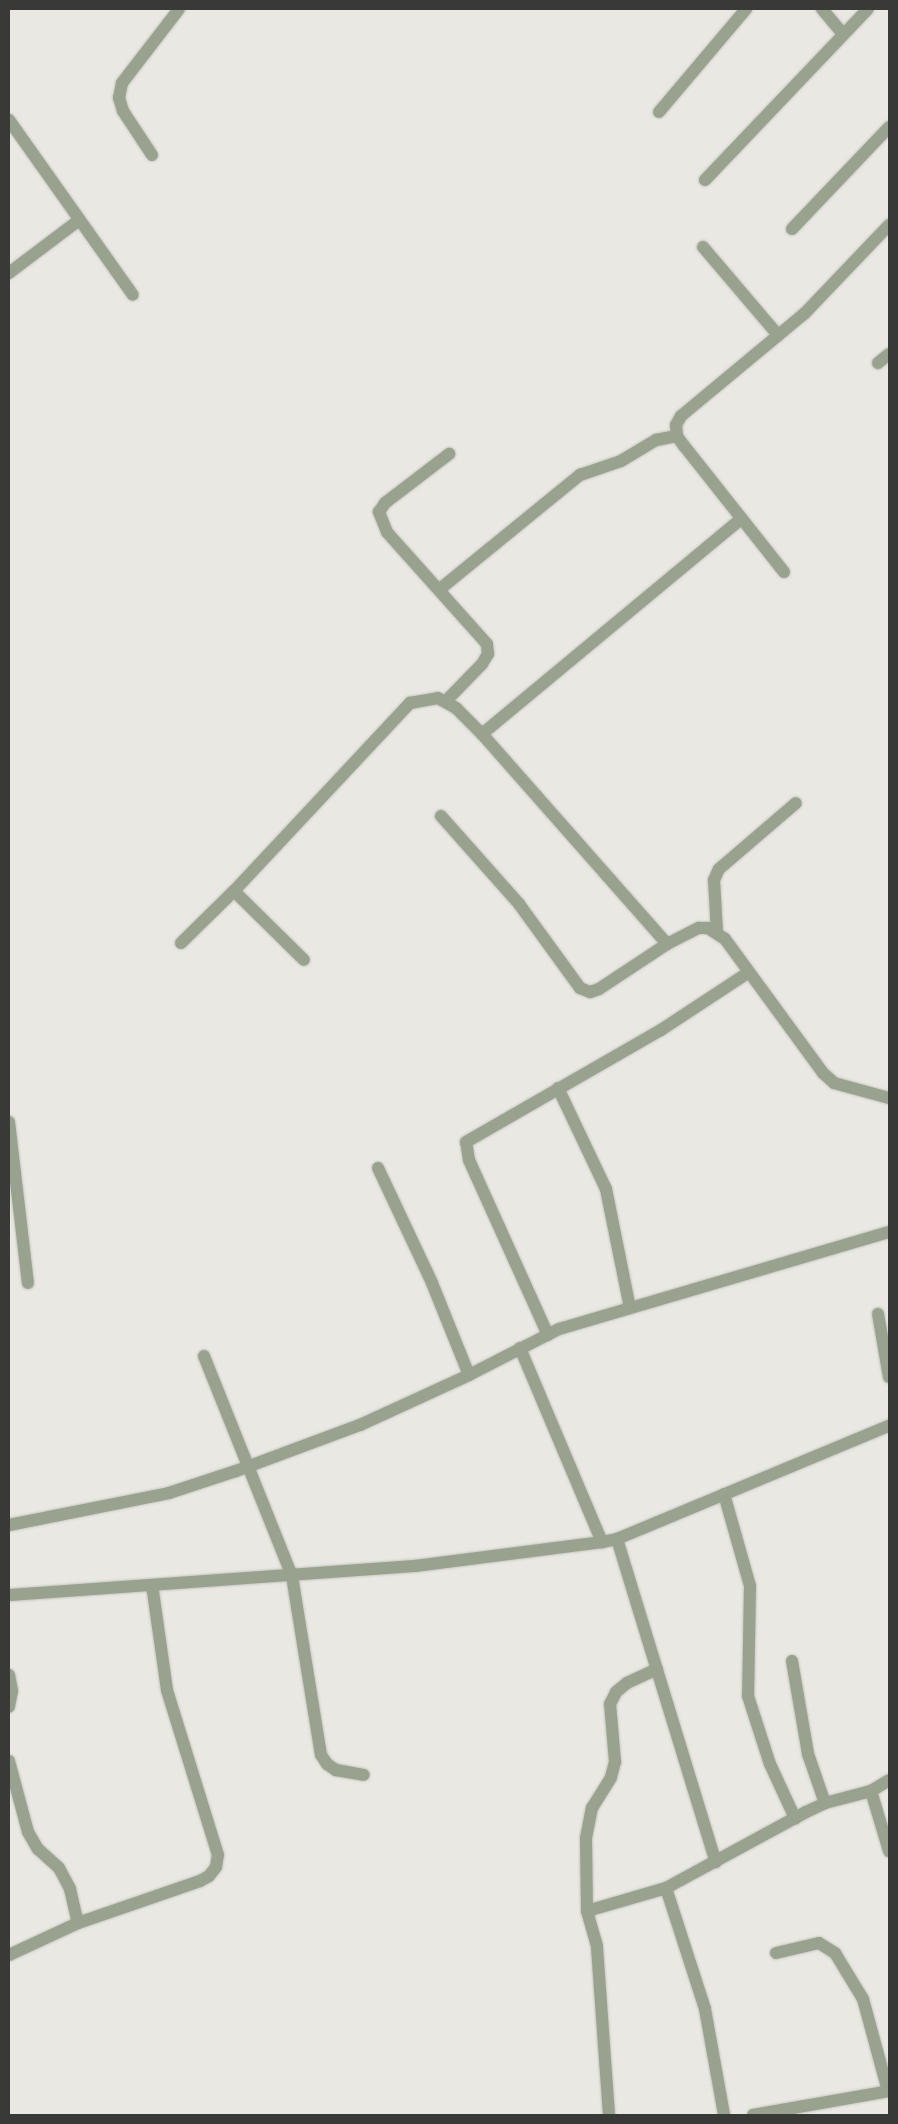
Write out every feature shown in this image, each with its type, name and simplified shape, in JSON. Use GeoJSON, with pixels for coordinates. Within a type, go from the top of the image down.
{"type":"FeatureCollection","features":[{"type":"Feature","properties":{"kind":"street"},"geometry":{"type":"LineString","coordinates":[[152,155],[122,111],[119,98],[122,84],[179,9]]}},
{"type":"Feature","properties":{"kind":"street"},"geometry":{"type":"LineString","coordinates":[[659,112],[746,9]]}},
{"type":"Feature","properties":{"kind":"street"},"geometry":{"type":"LineString","coordinates":[[822,9],[843,34]]}},
{"type":"Feature","properties":{"kind":"street"},"geometry":{"type":"LineString","coordinates":[[705,180],[868,9]]}},
{"type":"Feature","properties":{"kind":"street"},"geometry":{"type":"LineString","coordinates":[[9,120],[133,295]]}},
{"type":"Feature","properties":{"kind":"street"},"geometry":{"type":"LineString","coordinates":[[792,229],[889,127]]}},
{"type":"Feature","properties":{"kind":"street"},"geometry":{"type":"LineString","coordinates":[[9,273],[79,220]]}},
{"type":"Feature","properties":{"kind":"street"},"geometry":{"type":"LineString","coordinates":[[784,572],[677,436],[676,425],[682,416],[810,307],[889,225]]}},
{"type":"Feature","properties":{"kind":"street"},"geometry":{"type":"LineString","coordinates":[[703,247],[778,335]]}},
{"type":"Feature","properties":{"kind":"street"},"geometry":{"type":"LineString","coordinates":[[878,363],[889,354]]}},
{"type":"Feature","properties":{"kind":"street"},"geometry":{"type":"LineString","coordinates":[[440,589],[580,475],[621,461],[656,440],[677,436]]}},
{"type":"Feature","properties":{"kind":"street"},"geometry":{"type":"LineString","coordinates":[[447,700],[488,654],[481,635],[387,532],[379,512],[385,503],[449,454]]}},
{"type":"Feature","properties":{"kind":"street"},"geometry":{"type":"LineString","coordinates":[[482,734],[741,519]]}},
{"type":"Feature","properties":{"kind":"street"},"geometry":{"type":"LineString","coordinates":[[181,943],[234,891],[410,703],[417,699],[447,700],[482,734],[667,944]]}},
{"type":"Feature","properties":{"kind":"street"},"geometry":{"type":"LineString","coordinates":[[796,803],[719,869],[714,880],[717,932],[749,972],[823,1073],[834,1083],[889,1098]]}},
{"type":"Feature","properties":{"kind":"street"},"geometry":{"type":"LineString","coordinates":[[441,816],[519,904],[580,988],[590,992],[600,988],[667,944],[699,928],[717,932]]}},
{"type":"Feature","properties":{"kind":"street"},"geometry":{"type":"LineString","coordinates":[[234,891],[304,960]]}},
{"type":"Feature","properties":{"kind":"street"},"geometry":{"type":"LineString","coordinates":[[548,1335],[465,1151],[466,1142],[471,1137],[661,1030],[749,972]]}},
{"type":"Feature","properties":{"kind":"street"},"geometry":{"type":"LineString","coordinates":[[558,1088],[606,1189],[630,1308]]}},
{"type":"Feature","properties":{"kind":"street"},"geometry":{"type":"LineString","coordinates":[[9,1122],[12,1182],[28,1283]]}},
{"type":"Feature","properties":{"kind":"street"},"geometry":{"type":"LineString","coordinates":[[378,1168],[432,1283],[469,1375]]}},
{"type":"Feature","properties":{"kind":"street"},"geometry":{"type":"LineString","coordinates":[[9,1526],[169,1493],[360,1425],[469,1375],[548,1335],[630,1308],[889,1232]]}},
{"type":"Feature","properties":{"kind":"street"},"geometry":{"type":"LineString","coordinates":[[878,1314],[889,1377]]}},
{"type":"Feature","properties":{"kind":"street"},"geometry":{"type":"LineString","coordinates":[[520,1348],[602,1542]]}},
{"type":"Feature","properties":{"kind":"street"},"geometry":{"type":"LineString","coordinates":[[204,1356],[250,1465],[292,1576],[322,1754],[327,1764],[336,1770],[364,1774]]}},
{"type":"Feature","properties":{"kind":"street"},"geometry":{"type":"LineString","coordinates":[[9,1595],[415,1566],[602,1542],[617,1538],[889,1426]]}},
{"type":"Feature","properties":{"kind":"street"},"geometry":{"type":"LineString","coordinates":[[724,1494],[750,1586],[748,1696],[770,1764],[795,1818]]}},
{"type":"Feature","properties":{"kind":"street"},"geometry":{"type":"LineString","coordinates":[[617,1538],[716,1862]]}},
{"type":"Feature","properties":{"kind":"street"},"geometry":{"type":"LineString","coordinates":[[9,1955],[78,1922],[200,1881],[209,1876],[216,1867],[218,1855],[167,1690],[152,1586]]}},
{"type":"Feature","properties":{"kind":"street"},"geometry":{"type":"LineString","coordinates":[[792,1661],[808,1754],[825,1803]]}},
{"type":"Feature","properties":{"kind":"street"},"geometry":{"type":"LineString","coordinates":[[609,2115],[597,1946],[587,1911],[587,1824],[615,1762],[610,1704],[616,1692],[627,1683],[657,1669]]}},
{"type":"Feature","properties":{"kind":"street"},"geometry":{"type":"LineString","coordinates":[[9,1675],[12,1691],[9,1707]]}},
{"type":"Feature","properties":{"kind":"street"},"geometry":{"type":"LineString","coordinates":[[9,1761],[28,1832],[38,1849],[59,1868],[70,1889],[78,1922]]}},
{"type":"Feature","properties":{"kind":"street"},"geometry":{"type":"LineString","coordinates":[[587,1911],[666,1888],[825,1803],[871,1791],[889,1780]]}},
{"type":"Feature","properties":{"kind":"street"},"geometry":{"type":"LineString","coordinates":[[871,1791],[889,1851]]}},
{"type":"Feature","properties":{"kind":"street"},"geometry":{"type":"LineString","coordinates":[[666,1888],[705,2009],[724,2115]]}},
{"type":"Feature","properties":{"kind":"street"},"geometry":{"type":"LineString","coordinates":[[753,2115],[889,2091],[863,1999],[835,1953],[819,1943],[776,1953]]}}]}
